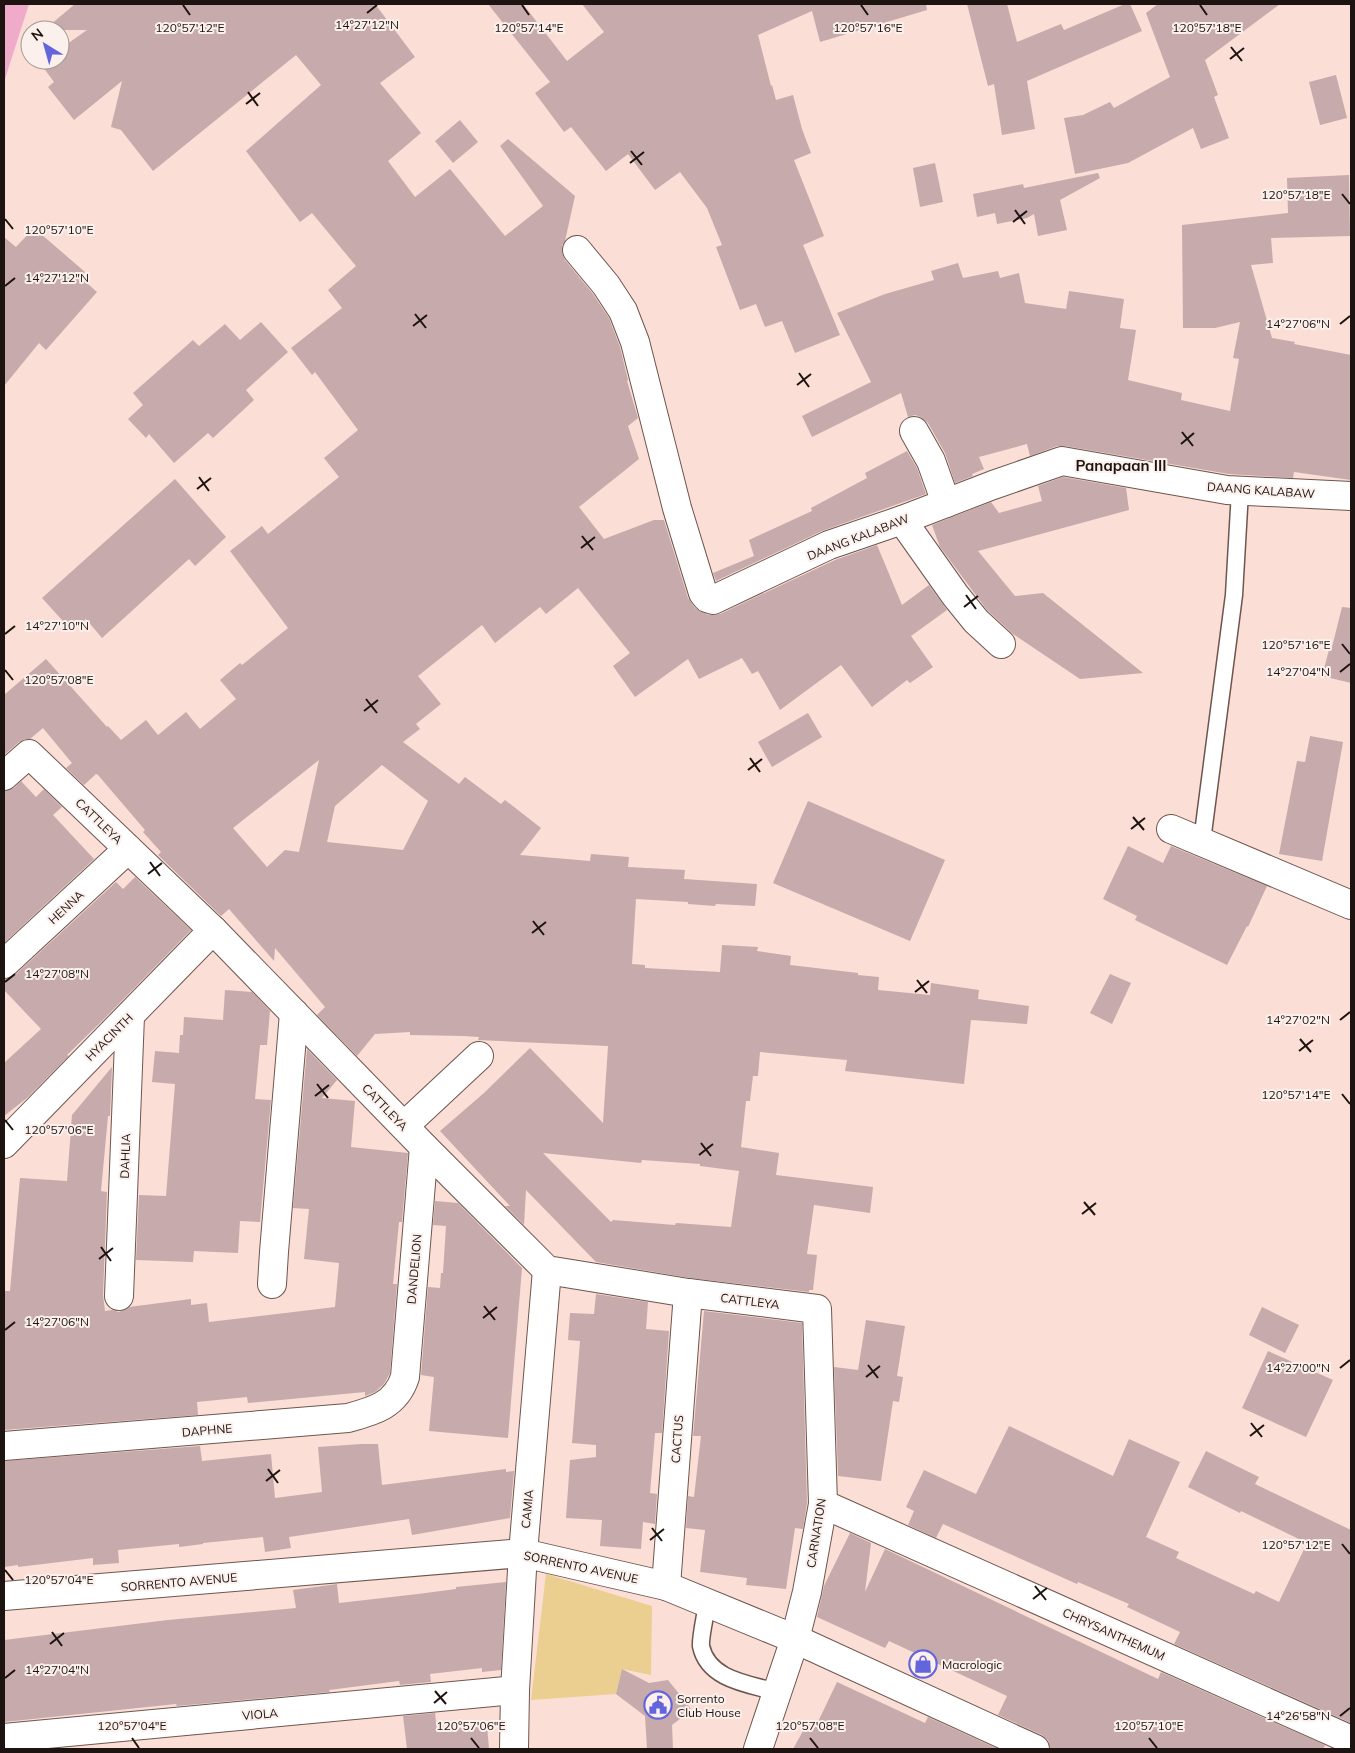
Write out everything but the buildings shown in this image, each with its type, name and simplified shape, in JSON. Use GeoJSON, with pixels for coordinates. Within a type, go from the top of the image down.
{"type":"FeatureCollection","features":[{"type":"Feature","properties":{"kind":"street","name":"DAANG KALABAW"},"geometry":{"type":"LineString","coordinates":[[577,250],[606,285],[623,311],[635,342],[677,508],[703,593],[707,598],[713,600],[829,545],[1062,461],[1227,490],[1351,496]]}},
{"type":"Feature","properties":{"kind":"street"},"geometry":{"type":"LineString","coordinates":[[914,430],[931,461],[946,503]]}},
{"type":"Feature","properties":{"kind":"street"},"geometry":{"type":"LineString","coordinates":[[902,520],[955,595],[976,620],[1001,644]]}},
{"type":"Feature","properties":{"kind":"street","name":"CATTLEYA"},"geometry":{"type":"LineString","coordinates":[[4,776],[29,754],[213,930],[424,1147],[547,1270],[688,1293],[816,1309]]}},
{"type":"Feature","properties":{"kind":"street"},"geometry":{"type":"LineString","coordinates":[[1171,829],[1351,905]]}},
{"type":"Feature","properties":{"kind":"street","name":"HENNA"},"geometry":{"type":"LineString","coordinates":[[4,964],[128,849]]}},
{"type":"Feature","properties":{"kind":"street","name":"HYACINTH"},"geometry":{"type":"LineString","coordinates":[[4,1144],[213,930]]}},
{"type":"Feature","properties":{"kind":"street"},"geometry":{"type":"LineString","coordinates":[[272,1284],[294,1013]]}},
{"type":"Feature","properties":{"kind":"street","name":"DAHLIA"},"geometry":{"type":"LineString","coordinates":[[119,1296],[130,1016]]}},
{"type":"Feature","properties":{"kind":"street"},"geometry":{"type":"LineString","coordinates":[[404,1126],[478,1056]]}},
{"type":"Feature","properties":{"kind":"street","name":"DANDELION"},"geometry":{"type":"LineString","coordinates":[[401,1390],[405,1377],[424,1147]]}},
{"type":"Feature","properties":{"kind":"street","name":"CAMIA"},"geometry":{"type":"LineString","coordinates":[[514,1749],[515,1690],[523,1553],[547,1270]]}},
{"type":"Feature","properties":{"kind":"street","name":"CACTUS"},"geometry":{"type":"LineString","coordinates":[[666,1586],[688,1293]]}},
{"type":"Feature","properties":{"kind":"street","name":"CARNATION"},"geometry":{"type":"LineString","coordinates":[[758,1749],[795,1639],[807,1592],[823,1504],[816,1309]]}},
{"type":"Feature","properties":{"kind":"street","name":"DAPHNE"},"geometry":{"type":"LineString","coordinates":[[4,1446],[348,1418],[368,1413],[389,1402],[401,1390]]}},
{"type":"Feature","properties":{"kind":"street","name":"CHRYSANTHEMUM"},"geometry":{"type":"LineString","coordinates":[[823,1504],[1351,1740]]}},
{"type":"Feature","properties":{"kind":"street","name":"SORRENTO AVENUE"},"geometry":{"type":"LineString","coordinates":[[4,1596],[523,1553],[666,1586],[795,1639],[1036,1749]]}},
{"type":"Feature","properties":{"kind":"street","name":"VIOLA"},"geometry":{"type":"LineString","coordinates":[[4,1738],[515,1690]]}},
{"type":"Feature","properties":{"kind":"lane"},"geometry":{"type":"LineString","coordinates":[[1202,841],[1234,595],[1240,490]]}},
{"type":"Feature","properties":{"kind":"lane"},"geometry":{"type":"LineString","coordinates":[[707,1603],[701,1645],[708,1661],[715,1670],[732,1680],[777,1692]]}},
{"type":"Feature","properties":{"kind":"shaded area"},"geometry":{"type":"Polygon","coordinates":[[[4,4],[29,4],[24,20],[20,20],[20,32],[4,82],[4,4]]]}},
{"type":"Feature","properties":{"kind":"shaded area"},"geometry":{"type":"Polygon","coordinates":[[[546,1574],[652,1606],[651,1675],[622,1669],[616,1694],[531,1700],[546,1574]]]}},
{"type":"Feature","properties":{"kind":"place","name":"Macrologic"},"geometry":{"type":"Point","coordinates":[923,1664]}},
{"type":"Feature","properties":{"kind":"place","name":"Sorrento Club House"},"geometry":{"type":"Point","coordinates":[658,1705]}},
{"type":"Feature","properties":{"kind":"district","name":"Panapaan III"},"geometry":{"type":"Point","coordinates":[1121,465]}}]}
